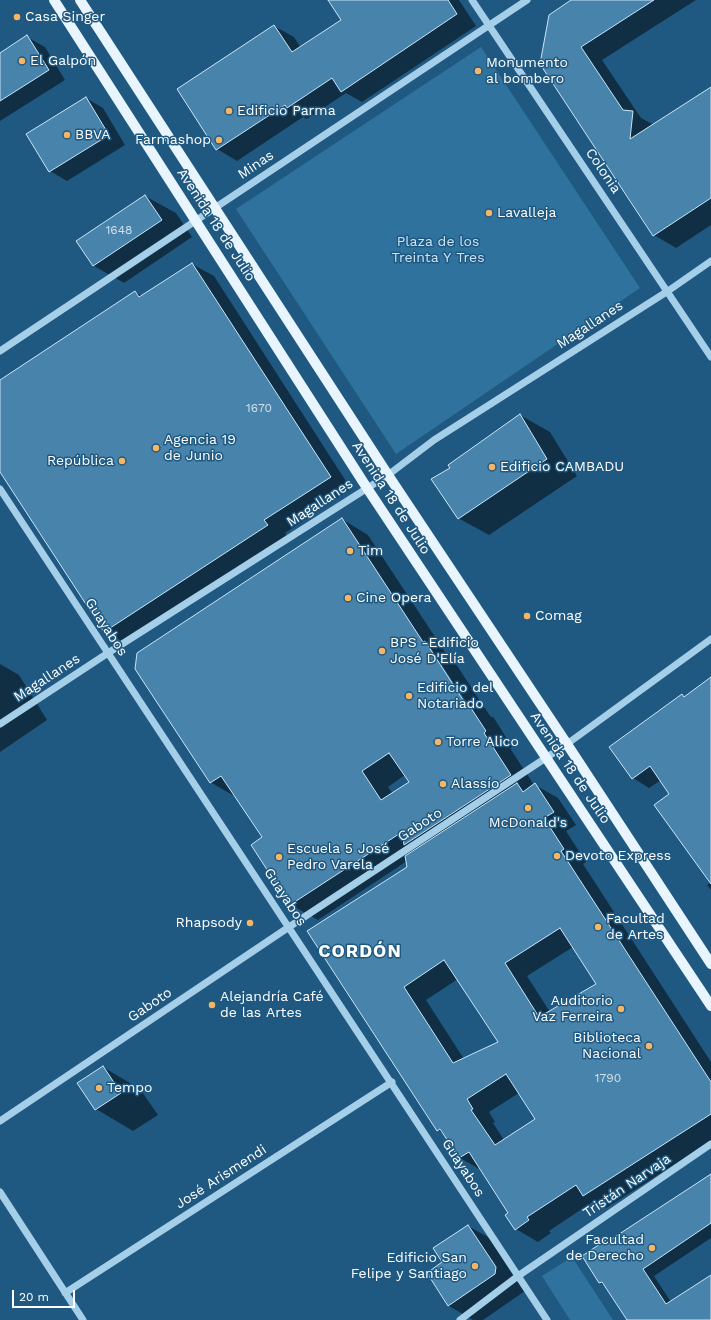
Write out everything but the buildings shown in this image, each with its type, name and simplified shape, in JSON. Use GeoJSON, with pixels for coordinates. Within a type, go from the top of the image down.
{"type":"FeatureCollection","features":[{"type":"Feature","properties":{"kind":"main road","name":"Avenida 18 de Julio"},"geometry":{"type":"LineString","coordinates":[[54,0],[367,488],[711,1006]]}},
{"type":"Feature","properties":{"kind":"main road","name":"Avenida 18 de Julio"},"geometry":{"type":"LineString","coordinates":[[80,0],[216,207],[388,475],[711,964]]}},
{"type":"Feature","properties":{"kind":"street","name":"Colonia"},"geometry":{"type":"LineString","coordinates":[[472,0],[711,357]]}},
{"type":"Feature","properties":{"kind":"street","name":"Minas"},"geometry":{"type":"LineString","coordinates":[[0,351],[527,0]]}},
{"type":"Feature","properties":{"kind":"street","name":"Magallanes"},"geometry":{"type":"LineString","coordinates":[[0,724],[108,653],[388,475],[434,440],[668,291],[711,261]]}},
{"type":"Feature","properties":{"kind":"street","name":"Guayabos"},"geometry":{"type":"LineString","coordinates":[[0,489],[288,927],[392,1082],[547,1320]]}},
{"type":"Feature","properties":{"kind":"street","name":"Gaboto"},"geometry":{"type":"LineString","coordinates":[[0,1121],[288,927],[567,744],[711,639]]}},
{"type":"Feature","properties":{"kind":"street","name":"José Arismendi"},"geometry":{"type":"LineString","coordinates":[[65,1293],[392,1082]]}},
{"type":"Feature","properties":{"kind":"street","name":"Tristán Narvaja"},"geometry":{"type":"LineString","coordinates":[[460,1320],[518,1276],[711,1144]]}},
{"type":"Feature","properties":{"kind":"street"},"geometry":{"type":"LineString","coordinates":[[0,1192],[83,1320]]}},
{"type":"Feature","properties":{"kind":"green space","name":"Plaza de los Treinta Y Tres"},"geometry":{"type":"Polygon","coordinates":[[[481,47],[640,288],[396,454],[236,209],[481,47]]]}},
{"type":"Feature","properties":{"kind":"green space"},"geometry":{"type":"Polygon","coordinates":[[[572,1257],[613,1320],[570,1320],[542,1276],[572,1257]]]}},
{"type":"Feature","properties":{"kind":"place","name":"Casa Singer"},"geometry":{"type":"Point","coordinates":[17,17]}},
{"type":"Feature","properties":{"kind":"place","name":"El Galpón"},"geometry":{"type":"Point","coordinates":[22,61]}},
{"type":"Feature","properties":{"kind":"place","name":"Monumento al bombero"},"geometry":{"type":"Point","coordinates":[478,71]}},
{"type":"Feature","properties":{"kind":"place","name":"Edificio Parma"},"geometry":{"type":"Point","coordinates":[229,111]}},
{"type":"Feature","properties":{"kind":"place","name":"BBVA"},"geometry":{"type":"Point","coordinates":[67,135]}},
{"type":"Feature","properties":{"kind":"place","name":"Farmashop"},"geometry":{"type":"Point","coordinates":[219,140]}},
{"type":"Feature","properties":{"kind":"place","name":"Lavalleja"},"geometry":{"type":"Point","coordinates":[489,213]}},
{"type":"Feature","properties":{"kind":"place","name":"Agencia 19 de Junio"},"geometry":{"type":"Point","coordinates":[156,448]}},
{"type":"Feature","properties":{"kind":"place","name":"República"},"geometry":{"type":"Point","coordinates":[122,461]}},
{"type":"Feature","properties":{"kind":"place","name":"Edificio CAMBADU"},"geometry":{"type":"Point","coordinates":[492,467]}},
{"type":"Feature","properties":{"kind":"place","name":"Tim"},"geometry":{"type":"Point","coordinates":[350,551]}},
{"type":"Feature","properties":{"kind":"place","name":"Cine Opera"},"geometry":{"type":"Point","coordinates":[348,598]}},
{"type":"Feature","properties":{"kind":"place","name":"Comag"},"geometry":{"type":"Point","coordinates":[527,616]}},
{"type":"Feature","properties":{"kind":"place","name":"BPS -Edificio José D'Elía"},"geometry":{"type":"Point","coordinates":[382,651]}},
{"type":"Feature","properties":{"kind":"place","name":"Edificio del Notariado"},"geometry":{"type":"Point","coordinates":[409,696]}},
{"type":"Feature","properties":{"kind":"place","name":"Torre Alico"},"geometry":{"type":"Point","coordinates":[438,742]}},
{"type":"Feature","properties":{"kind":"place","name":"Alassío"},"geometry":{"type":"Point","coordinates":[443,784]}},
{"type":"Feature","properties":{"kind":"place","name":"McDonald's"},"geometry":{"type":"Point","coordinates":[528,808]}},
{"type":"Feature","properties":{"kind":"place","name":"Devoto Express"},"geometry":{"type":"Point","coordinates":[557,856]}},
{"type":"Feature","properties":{"kind":"place","name":"Escuela 5 José Pedro Varela"},"geometry":{"type":"Point","coordinates":[279,857]}},
{"type":"Feature","properties":{"kind":"place","name":"Rhapsody"},"geometry":{"type":"Point","coordinates":[250,923]}},
{"type":"Feature","properties":{"kind":"place","name":"Facultad de Artes"},"geometry":{"type":"Point","coordinates":[598,927]}},
{"type":"Feature","properties":{"kind":"place","name":"Alejandría Café de las Artes"},"geometry":{"type":"Point","coordinates":[212,1005]}},
{"type":"Feature","properties":{"kind":"place","name":"Auditorio Vaz Ferreira"},"geometry":{"type":"Point","coordinates":[621,1009]}},
{"type":"Feature","properties":{"kind":"place","name":"Biblioteca Nacional"},"geometry":{"type":"Point","coordinates":[649,1046]}},
{"type":"Feature","properties":{"kind":"place","name":"Tempo"},"geometry":{"type":"Point","coordinates":[99,1088]}},
{"type":"Feature","properties":{"kind":"place","name":"Facultad de Derecho"},"geometry":{"type":"Point","coordinates":[652,1248]}},
{"type":"Feature","properties":{"kind":"place","name":"Edificio San Felipe y Santiago"},"geometry":{"type":"Point","coordinates":[475,1266]}},
{"type":"Feature","properties":{"kind":"district","name":"CORDÓN"},"geometry":{"type":"Point","coordinates":[360,952]}}]}
